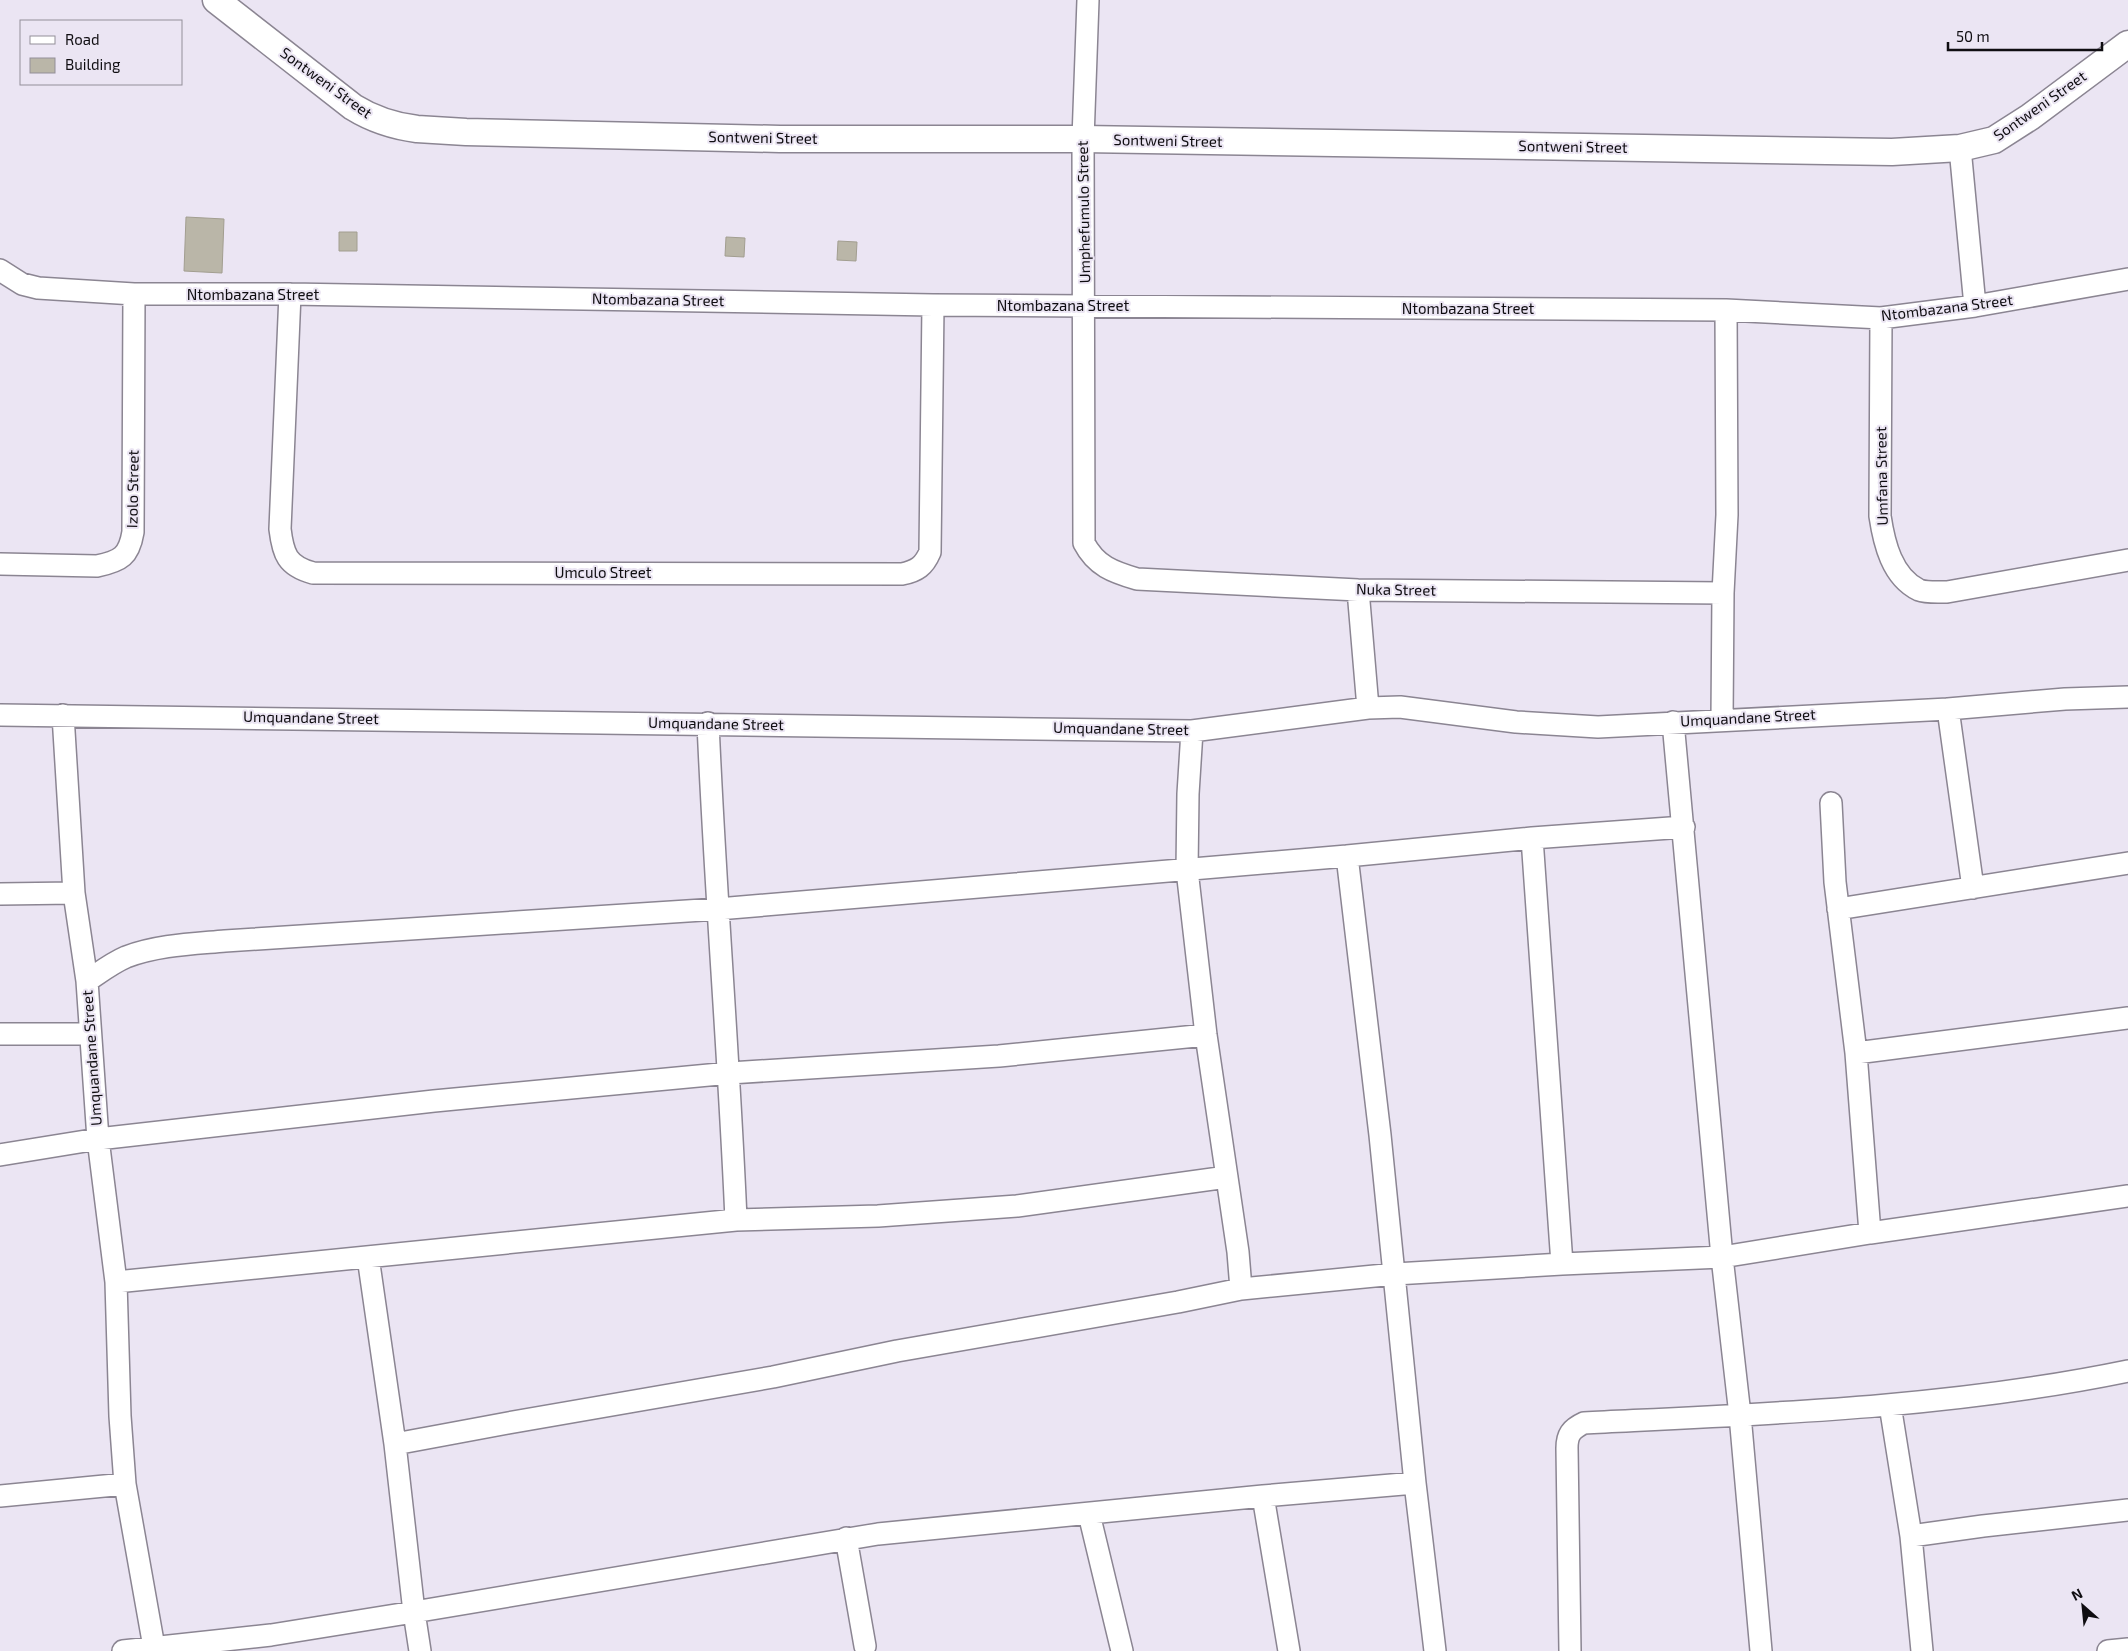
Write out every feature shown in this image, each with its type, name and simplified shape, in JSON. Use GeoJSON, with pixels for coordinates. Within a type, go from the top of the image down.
{"type":"FeatureCollection","features":[{"type":"Feature","properties":{"kind":"street","name":"Sontweni Street"},"geometry":{"type":"LineString","coordinates":[[216,0],[353,107],[373,119],[396,126],[466,132],[780,139],[1082,139],[1892,152],[1960,148],[1994,140],[2030,117],[2128,44]]}},
{"type":"Feature","properties":{"kind":"street","name":"Umphefumulo Street"},"geometry":{"type":"LineString","coordinates":[[1084,543],[1085,306],[1082,139],[1088,0]]}},
{"type":"Feature","properties":{"kind":"street"},"geometry":{"type":"LineString","coordinates":[[1960,148],[1976,306]]}},
{"type":"Feature","properties":{"kind":"street","name":"Ntombazana Street"},"geometry":{"type":"LineString","coordinates":[[0,270],[22,284],[38,288],[134,294],[290,294],[933,305],[1726,310],[1881,318],[1976,306],[2128,279]]}},
{"type":"Feature","properties":{"kind":"street","name":"Izolo Street"},"geometry":{"type":"LineString","coordinates":[[0,564],[98,566],[118,560],[130,546],[133,532],[134,294]]}},
{"type":"Feature","properties":{"kind":"street","name":"Umculo Street"},"geometry":{"type":"LineString","coordinates":[[290,294],[280,529],[282,545],[288,559],[298,569],[313,572],[902,574],[917,570],[927,561],[930,552],[933,305]]}},
{"type":"Feature","properties":{"kind":"street"},"geometry":{"type":"LineString","coordinates":[[1722,720],[1723,593],[1727,515],[1726,310]]}},
{"type":"Feature","properties":{"kind":"street","name":"Umfana Street"},"geometry":{"type":"LineString","coordinates":[[1881,318],[1880,516],[1884,541],[1892,562],[1909,583],[1921,591],[1947,592],[2128,560]]}},
{"type":"Feature","properties":{"kind":"street","name":"Nuka Street"},"geometry":{"type":"LineString","coordinates":[[1084,543],[1089,553],[1111,572],[1137,579],[1358,590],[1723,593]]}},
{"type":"Feature","properties":{"kind":"street"},"geometry":{"type":"LineString","coordinates":[[1358,590],[1368,708]]}},
{"type":"Feature","properties":{"kind":"street","name":"Umquandane Street"},"geometry":{"type":"LineString","coordinates":[[0,715],[1192,731],[1368,708],[1427,710],[1555,725],[1598,727],[1948,709],[2065,699],[2128,698]]}},
{"type":"Feature","properties":{"kind":"street"},"geometry":{"type":"LineString","coordinates":[[1948,709],[1973,888]]}},
{"type":"Feature","properties":{"kind":"street","name":"Umquandane Street"},"geometry":{"type":"LineString","coordinates":[[63,715],[74,893],[87,981],[98,1139],[116,1282],[120,1416],[125,1484],[154,1647]]}},
{"type":"Feature","properties":{"kind":"street"},"geometry":{"type":"LineString","coordinates":[[1673,722],[1722,1257],[1740,1415],[1761,1651]]}},
{"type":"Feature","properties":{"kind":"street"},"geometry":{"type":"LineString","coordinates":[[708,724],[718,909],[730,1073],[736,1220]]}},
{"type":"Feature","properties":{"kind":"street"},"geometry":{"type":"LineString","coordinates":[[1192,731],[1188,794],[1187,870],[1206,1035],[1241,1289]]}},
{"type":"Feature","properties":{"kind":"street"},"geometry":{"type":"LineString","coordinates":[[1831,804],[1838,909],[1856,1053],[1870,1233]]}},
{"type":"Feature","properties":{"kind":"street"},"geometry":{"type":"LineString","coordinates":[[87,981],[125,958],[161,947],[225,941],[718,909],[1187,870],[1532,838],[1684,827]]}},
{"type":"Feature","properties":{"kind":"street"},"geometry":{"type":"LineString","coordinates":[[1532,838],[1562,1264]]}},
{"type":"Feature","properties":{"kind":"street"},"geometry":{"type":"LineString","coordinates":[[1347,856],[1395,1274],[1435,1651]]}},
{"type":"Feature","properties":{"kind":"street"},"geometry":{"type":"LineString","coordinates":[[1838,909],[2128,863]]}},
{"type":"Feature","properties":{"kind":"street"},"geometry":{"type":"LineString","coordinates":[[0,894],[74,893]]}},
{"type":"Feature","properties":{"kind":"street"},"geometry":{"type":"LineString","coordinates":[[1856,1053],[2128,1018]]}},
{"type":"Feature","properties":{"kind":"street"},"geometry":{"type":"LineString","coordinates":[[0,1034],[90,1034]]}},
{"type":"Feature","properties":{"kind":"street"},"geometry":{"type":"LineString","coordinates":[[0,1155],[98,1139],[434,1101],[730,1073],[999,1056],[1206,1035]]}},
{"type":"Feature","properties":{"kind":"street"},"geometry":{"type":"LineString","coordinates":[[116,1282],[736,1220],[878,1216],[1017,1206],[1227,1177]]}},
{"type":"Feature","properties":{"kind":"street"},"geometry":{"type":"LineString","coordinates":[[395,1444],[773,1377],[897,1351],[1178,1302],[1241,1289],[1395,1274],[1722,1257],[1870,1233],[2128,1196]]}},
{"type":"Feature","properties":{"kind":"street"},"geometry":{"type":"LineString","coordinates":[[368,1256],[395,1444],[420,1651]]}},
{"type":"Feature","properties":{"kind":"street"},"geometry":{"type":"LineString","coordinates":[[1570,1651],[1567,1438],[1574,1428],[1584,1423],[1890,1405],[2077,1381],[2128,1371]]}},
{"type":"Feature","properties":{"kind":"street"},"geometry":{"type":"LineString","coordinates":[[1890,1405],[1911,1536],[1922,1651]]}},
{"type":"Feature","properties":{"kind":"street"},"geometry":{"type":"LineString","coordinates":[[123,1651],[271,1634],[414,1612],[846,1538],[1263,1496],[1416,1483]]}},
{"type":"Feature","properties":{"kind":"street"},"geometry":{"type":"LineString","coordinates":[[0,1496],[125,1484]]}},
{"type":"Feature","properties":{"kind":"street"},"geometry":{"type":"LineString","coordinates":[[1263,1496],[1289,1651]]}},
{"type":"Feature","properties":{"kind":"street"},"geometry":{"type":"LineString","coordinates":[[1911,1536],[2128,1510]]}},
{"type":"Feature","properties":{"kind":"street"},"geometry":{"type":"LineString","coordinates":[[1089,1514],[1122,1651]]}},
{"type":"Feature","properties":{"kind":"street"},"geometry":{"type":"LineString","coordinates":[[846,1538],[859,1649]]}},
{"type":"Feature","properties":{"kind":"street"},"geometry":{"type":"LineString","coordinates":[[2108,1651],[2128,1649]]}},
{"type":"Feature","properties":{"kind":"building"},"geometry":{"type":"Polygon","coordinates":[[[186,217],[224,219],[222,273],[184,271],[186,217]]]}},
{"type":"Feature","properties":{"kind":"building"},"geometry":{"type":"Polygon","coordinates":[[[339,232],[357,232],[357,251],[339,251],[339,232]]]}},
{"type":"Feature","properties":{"kind":"building"},"geometry":{"type":"Polygon","coordinates":[[[726,237],[745,238],[744,257],[725,256],[726,237]]]}},
{"type":"Feature","properties":{"kind":"building"},"geometry":{"type":"Polygon","coordinates":[[[838,241],[857,242],[856,261],[837,260],[838,241]]]}}]}
